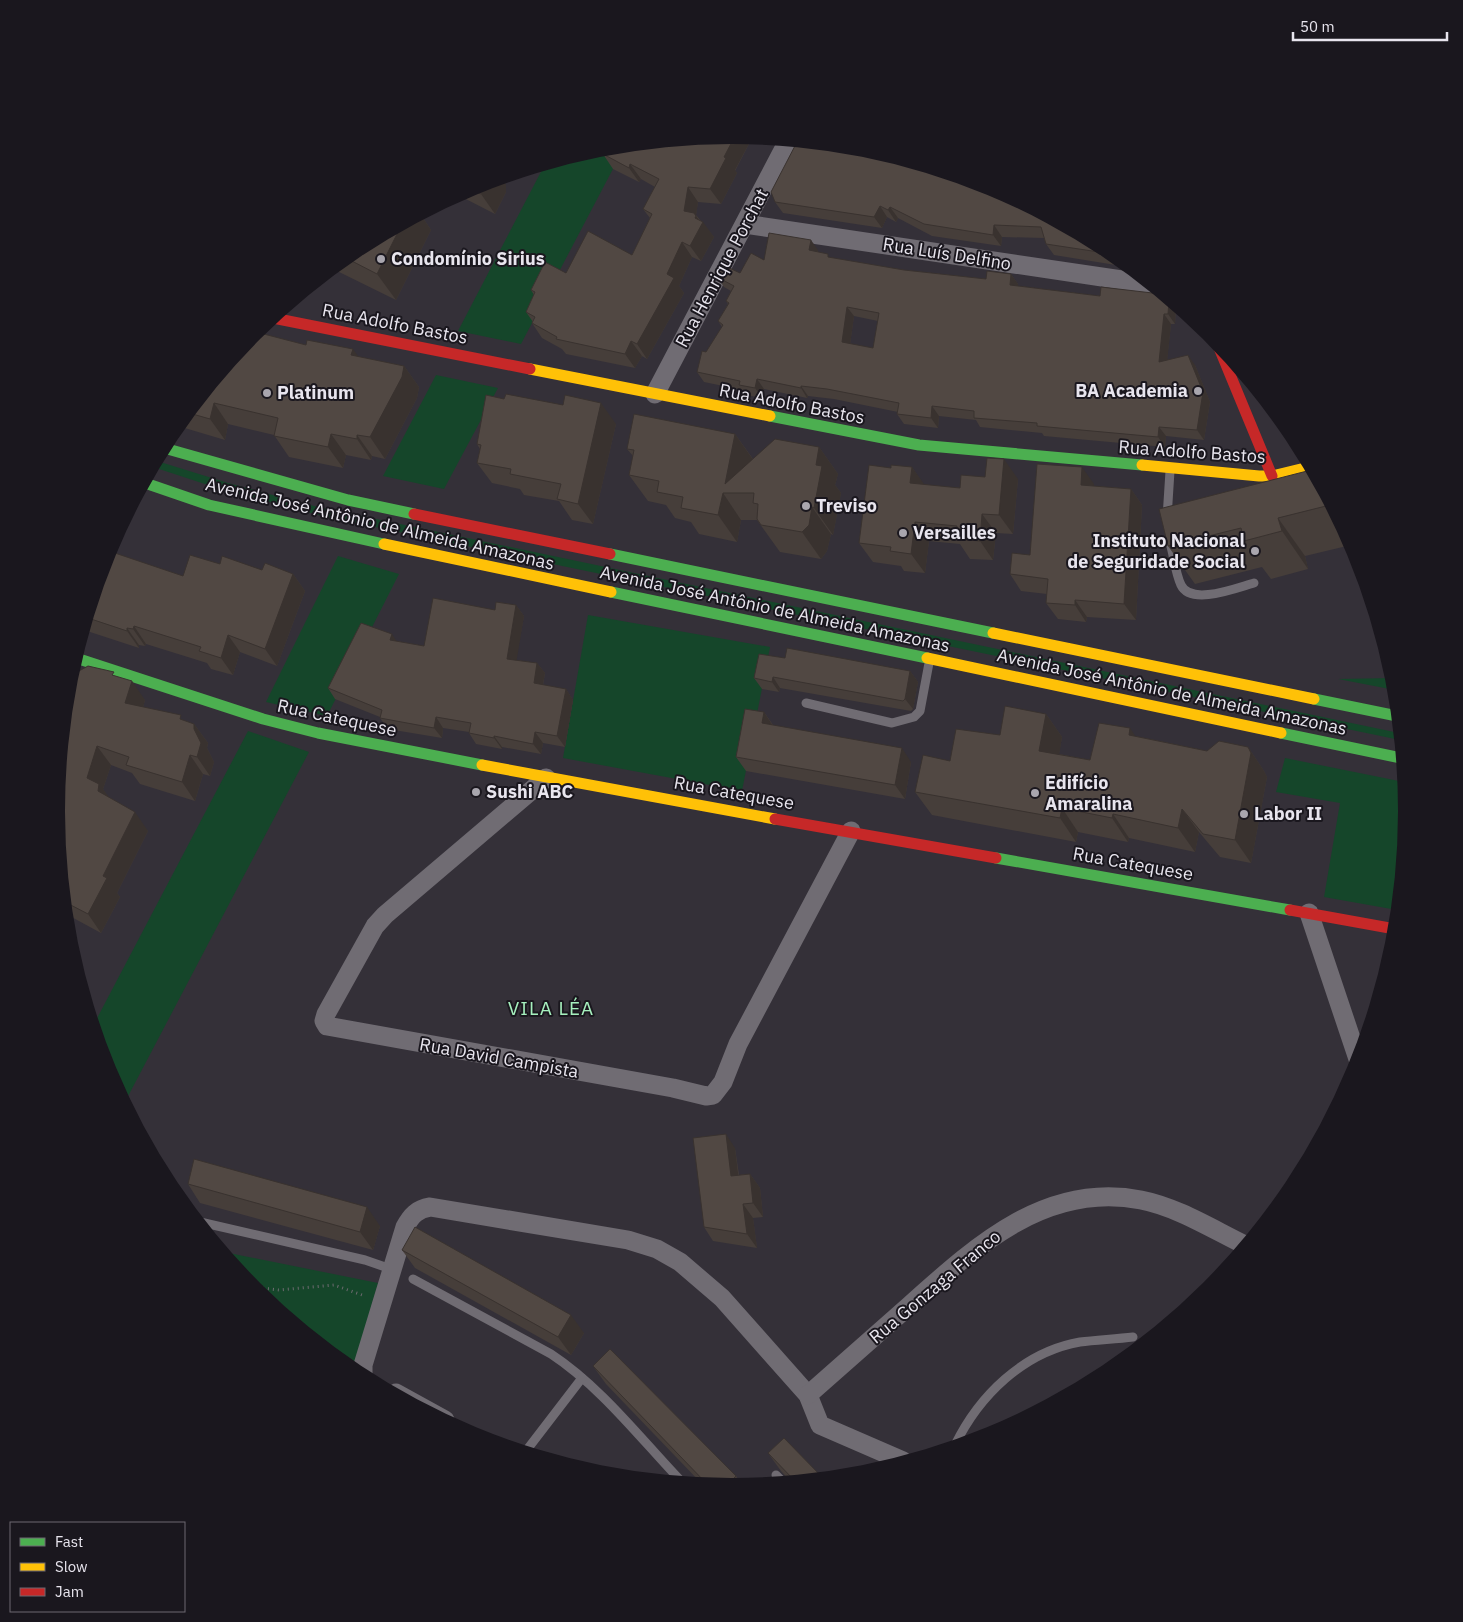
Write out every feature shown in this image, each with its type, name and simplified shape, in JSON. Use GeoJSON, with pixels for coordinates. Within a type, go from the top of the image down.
{"type":"FeatureCollection","features":[{"type":"Feature","properties":{"kind":"main road","name":"Rua Adolfo Bastos"},"geometry":{"type":"LineString","coordinates":[[282,320],[918,445],[1272,476],[1303,468]]}},
{"type":"Feature","properties":{"kind":"main road"},"geometry":{"type":"LineString","coordinates":[[1226,364],[1272,476]]}},
{"type":"Feature","properties":{"kind":"main road","name":"Avenida José Antônio de Almeida Amazonas"},"geometry":{"type":"LineString","coordinates":[[171,450],[348,500],[1390,715]]}},
{"type":"Feature","properties":{"kind":"main road","name":"Avenida José Antônio de Almeida Amazonas"},"geometry":{"type":"LineString","coordinates":[[150,485],[209,506],[254,517],[1396,757]]}},
{"type":"Feature","properties":{"kind":"main road","name":"Rua Catequese"},"geometry":{"type":"LineString","coordinates":[[82,666],[291,727],[546,778],[1387,928]]}},
{"type":"Feature","properties":{"kind":"street","name":"Rua Henrique Porchat"},"geometry":{"type":"LineString","coordinates":[[655,394],[785,147]]}},
{"type":"Feature","properties":{"kind":"street","name":"Rua Luís Delfino"},"geometry":{"type":"LineString","coordinates":[[745,224],[1137,282]]}},
{"type":"Feature","properties":{"kind":"street","name":"Rua David Campista"},"geometry":{"type":"LineString","coordinates":[[546,778],[385,915],[375,926],[326,1014],[324,1021],[327,1026],[673,1088],[701,1095],[713,1095],[723,1082],[738,1044],[851,831]]}},
{"type":"Feature","properties":{"kind":"street"},"geometry":{"type":"LineString","coordinates":[[1309,913],[1354,1048]]}},
{"type":"Feature","properties":{"kind":"street","name":"Rua Gonzaga Franco"},"geometry":{"type":"LineString","coordinates":[[808,1395],[953,1267],[989,1238],[1022,1218],[1053,1204],[1076,1198],[1139,1200],[1177,1213],[1239,1242]]}},
{"type":"Feature","properties":{"kind":"street"},"geometry":{"type":"LineString","coordinates":[[364,1367],[391,1269],[410,1218],[421,1208],[430,1207],[642,1243],[680,1262],[700,1277],[722,1298],[808,1395],[818,1422],[825,1429],[894,1457]]}},
{"type":"Feature","properties":{"kind":"lane"},"geometry":{"type":"LineString","coordinates":[[1170,468],[1168,532],[1181,585],[1190,594],[1202,596],[1254,583]]}},
{"type":"Feature","properties":{"kind":"lane"},"geometry":{"type":"LineString","coordinates":[[806,703],[892,723],[914,718],[920,710],[930,660]]}},
{"type":"Feature","properties":{"kind":"lane"},"geometry":{"type":"LineString","coordinates":[[209,1224],[365,1260],[391,1269]]}},
{"type":"Feature","properties":{"kind":"lane"},"geometry":{"type":"LineString","coordinates":[[413,1279],[551,1354],[582,1378],[675,1475]]}},
{"type":"Feature","properties":{"kind":"lane"},"geometry":{"type":"LineString","coordinates":[[959,1437],[966,1423],[986,1396],[1023,1365],[1078,1343],[1133,1337]]}},
{"type":"Feature","properties":{"kind":"lane"},"geometry":{"type":"LineString","coordinates":[[530,1446],[582,1378]]}},
{"type":"Feature","properties":{"kind":"path"},"geometry":{"type":"LineString","coordinates":[[267,1289],[279,1290],[334,1285],[382,1302]]}},
{"type":"Feature","properties":{"kind":"green space"},"geometry":{"type":"Polygon","coordinates":[[[621,154],[521,344],[458,331],[540,173],[621,154]]]}},
{"type":"Feature","properties":{"kind":"green space"},"geometry":{"type":"Polygon","coordinates":[[[436,375],[498,388],[444,489],[383,476],[436,375]]]}},
{"type":"Feature","properties":{"kind":"green space"},"geometry":{"type":"Polygon","coordinates":[[[163,463],[228,483],[314,506],[1393,732],[1394,739],[322,516],[214,487],[160,469],[163,463]]]}},
{"type":"Feature","properties":{"kind":"green space"},"geometry":{"type":"Polygon","coordinates":[[[338,556],[399,574],[327,716],[266,702],[338,556]]]}},
{"type":"Feature","properties":{"kind":"green space"},"geometry":{"type":"Polygon","coordinates":[[[588,615],[770,647],[742,791],[563,758],[588,615]]]}},
{"type":"Feature","properties":{"kind":"green space"},"geometry":{"type":"Polygon","coordinates":[[[1384,678],[1386,688],[1338,679],[1384,678]]]}},
{"type":"Feature","properties":{"kind":"green space"},"geometry":{"type":"Polygon","coordinates":[[[248,731],[309,752],[129,1095],[98,1017],[248,731]]]}},
{"type":"Feature","properties":{"kind":"green space"},"geometry":{"type":"Polygon","coordinates":[[[1285,758],[1397,781],[1397,855],[1390,909],[1324,897],[1340,803],[1276,792],[1285,758]]]}},
{"type":"Feature","properties":{"kind":"green space"},"geometry":{"type":"Polygon","coordinates":[[[234,1254],[378,1283],[356,1361],[292,1312],[234,1254]]]}},
{"type":"Feature","properties":{"kind":"building"},"geometry":{"type":"Polygon","coordinates":[[[731,144],[724,157],[726,158],[710,189],[688,187],[684,211],[694,213],[695,218],[703,222],[690,246],[682,242],[667,274],[674,278],[637,344],[631,341],[625,354],[556,339],[557,337],[532,323],[535,317],[526,312],[535,292],[531,290],[545,262],[566,273],[588,231],[632,255],[652,214],[643,209],[659,179],[630,164],[629,168],[607,156],[645,150],[731,144]]]}},
{"type":"Feature","properties":{"kind":"building"},"geometry":{"type":"Polygon","coordinates":[[[794,148],[862,157],[904,167],[987,195],[1026,213],[1092,251],[1046,244],[1041,227],[994,225],[993,235],[924,224],[890,207],[888,210],[880,206],[874,217],[775,202],[771,192],[794,148]]]}},
{"type":"Feature","properties":{"kind":"building"},"geometry":{"type":"Polygon","coordinates":[[[769,233],[811,240],[809,250],[828,254],[828,257],[904,270],[986,279],[987,271],[1011,274],[1010,285],[1100,296],[1101,287],[1150,293],[1168,308],[1168,314],[1164,314],[1159,362],[1188,355],[1203,392],[1197,430],[1159,427],[1158,437],[974,418],[974,411],[932,406],[931,418],[897,414],[899,403],[827,389],[801,386],[801,388],[757,379],[755,388],[739,385],[740,381],[697,372],[702,351],[706,352],[723,325],[718,321],[729,303],[726,301],[734,286],[717,277],[723,265],[740,273],[751,253],[764,260],[769,233]],[[847,307],[842,342],[873,348],[879,313],[847,307]]]}},
{"type":"Feature","properties":{"kind":"building"},"geometry":{"type":"Polygon","coordinates":[[[397,235],[377,274],[354,262],[397,235]]]}},
{"type":"Feature","properties":{"kind":"building"},"geometry":{"type":"Polygon","coordinates":[[[266,335],[306,345],[307,340],[353,349],[351,355],[404,366],[402,377],[370,437],[357,435],[357,439],[331,434],[328,447],[274,436],[278,418],[214,403],[210,419],[196,415],[230,372],[266,335]]]}},
{"type":"Feature","properties":{"kind":"building"},"geometry":{"type":"Polygon","coordinates":[[[506,394],[563,405],[565,395],[601,403],[578,504],[557,499],[561,484],[510,474],[511,469],[477,463],[481,445],[477,444],[486,395],[504,399],[506,394]]]}},
{"type":"Feature","properties":{"kind":"building"},"geometry":{"type":"Polygon","coordinates":[[[634,414],[735,434],[725,484],[775,439],[819,447],[816,465],[822,466],[809,525],[802,532],[761,525],[757,519],[758,504],[753,503],[754,493],[723,493],[718,515],[681,508],[683,497],[657,492],[659,481],[629,475],[634,450],[627,449],[634,414]]]}},
{"type":"Feature","properties":{"kind":"building"},"geometry":{"type":"Polygon","coordinates":[[[987,458],[1004,459],[999,515],[982,514],[980,541],[956,539],[957,526],[915,522],[911,554],[890,551],[891,547],[859,543],[869,465],[891,468],[891,465],[912,467],[910,483],[960,488],[961,475],[985,477],[987,458]]]}},
{"type":"Feature","properties":{"kind":"building"},"geometry":{"type":"Polygon","coordinates":[[[1037,464],[1082,467],[1081,485],[1131,489],[1124,604],[1075,600],[1075,605],[1046,603],[1048,579],[1010,574],[1012,553],[1030,555],[1037,464]]]}},
{"type":"Feature","properties":{"kind":"building"},"geometry":{"type":"Polygon","coordinates":[[[1305,472],[1324,506],[1278,518],[1282,531],[1244,541],[1241,528],[1168,546],[1159,509],[1305,472]]]}},
{"type":"Feature","properties":{"kind":"building"},"geometry":{"type":"Polygon","coordinates":[[[117,554],[183,576],[190,555],[220,564],[222,556],[262,570],[265,563],[293,574],[265,649],[228,635],[221,658],[199,651],[201,647],[134,626],[133,629],[127,628],[127,631],[93,620],[117,554]]]}},
{"type":"Feature","properties":{"kind":"building"},"geometry":{"type":"Polygon","coordinates":[[[433,598],[495,610],[496,602],[516,605],[507,659],[537,663],[534,683],[566,689],[557,736],[535,732],[533,744],[469,733],[471,723],[436,717],[434,728],[380,718],[382,710],[328,688],[361,623],[392,634],[390,640],[424,646],[433,598]]]}},
{"type":"Feature","properties":{"kind":"building"},"geometry":{"type":"Polygon","coordinates":[[[787,648],[910,671],[905,699],[903,701],[773,677],[772,682],[754,678],[759,654],[785,658],[787,648]]]}},
{"type":"Feature","properties":{"kind":"building"},"geometry":{"type":"Polygon","coordinates":[[[88,666],[114,672],[112,675],[132,681],[125,703],[181,715],[180,719],[194,724],[194,729],[201,743],[197,757],[190,755],[182,782],[126,765],[129,757],[97,746],[87,778],[99,784],[98,791],[135,812],[103,876],[107,878],[88,914],[72,906],[66,855],[66,767],[81,670],[88,666]]]}},
{"type":"Feature","properties":{"kind":"building"},"geometry":{"type":"Polygon","coordinates":[[[1005,706],[1046,714],[1039,751],[1090,760],[1099,723],[1130,728],[1129,735],[1207,751],[1219,741],[1248,747],[1251,753],[1235,840],[1203,834],[1182,809],[1178,828],[1113,814],[1112,818],[1062,808],[1060,818],[915,792],[923,755],[950,761],[956,729],[1000,735],[1005,706]]]}},
{"type":"Feature","properties":{"kind":"building"},"geometry":{"type":"Polygon","coordinates":[[[745,709],[764,712],[762,723],[902,748],[895,785],[736,757],[745,709]]]}},
{"type":"Feature","properties":{"kind":"building"},"geometry":{"type":"Polygon","coordinates":[[[726,1134],[731,1176],[750,1174],[753,1203],[743,1204],[747,1234],[704,1227],[693,1138],[726,1134]]]}},
{"type":"Feature","properties":{"kind":"building"},"geometry":{"type":"Polygon","coordinates":[[[194,1159],[367,1207],[360,1232],[188,1184],[194,1159]]]}},
{"type":"Feature","properties":{"kind":"building"},"geometry":{"type":"Polygon","coordinates":[[[415,1227],[571,1315],[558,1337],[402,1250],[415,1227]]]}},
{"type":"Feature","properties":{"kind":"building"},"geometry":{"type":"Polygon","coordinates":[[[610,1349],[736,1476],[732,1478],[700,1477],[593,1366],[610,1349]]]}},
{"type":"Feature","properties":{"kind":"building"},"geometry":{"type":"Polygon","coordinates":[[[784,1438],[817,1472],[789,1475],[768,1453],[784,1438]]]}},
{"type":"Feature","properties":{"kind":"traffic: fast"},"geometry":{"type":"LineString","coordinates":[[770,416],[919,445],[1142,465]]}},
{"type":"Feature","properties":{"kind":"traffic: fast"},"geometry":{"type":"LineString","coordinates":[[171,450],[348,500],[414,514]]}},
{"type":"Feature","properties":{"kind":"traffic: fast"},"geometry":{"type":"LineString","coordinates":[[150,485],[209,505],[384,544]]}},
{"type":"Feature","properties":{"kind":"traffic: fast"},"geometry":{"type":"LineString","coordinates":[[610,554],[993,633]]}},
{"type":"Feature","properties":{"kind":"traffic: fast"},"geometry":{"type":"LineString","coordinates":[[611,592],[927,658]]}},
{"type":"Feature","properties":{"kind":"traffic: fast"},"geometry":{"type":"LineString","coordinates":[[83,660],[263,719],[318,733],[482,765]]}},
{"type":"Feature","properties":{"kind":"traffic: fast"},"geometry":{"type":"LineString","coordinates":[[1314,699],[1390,715]]}},
{"type":"Feature","properties":{"kind":"traffic: fast"},"geometry":{"type":"LineString","coordinates":[[1281,733],[1396,757]]}},
{"type":"Feature","properties":{"kind":"traffic: fast"},"geometry":{"type":"LineString","coordinates":[[996,858],[1290,910]]}},
{"type":"Feature","properties":{"kind":"traffic: slow"},"geometry":{"type":"LineString","coordinates":[[530,369],[770,416]]}},
{"type":"Feature","properties":{"kind":"traffic: slow"},"geometry":{"type":"LineString","coordinates":[[1142,465],[1259,476],[1272,476],[1303,468]]}},
{"type":"Feature","properties":{"kind":"traffic: slow"},"geometry":{"type":"LineString","coordinates":[[384,544],[611,592]]}},
{"type":"Feature","properties":{"kind":"traffic: slow"},"geometry":{"type":"LineString","coordinates":[[993,633],[1314,699]]}},
{"type":"Feature","properties":{"kind":"traffic: slow"},"geometry":{"type":"LineString","coordinates":[[927,658],[1281,733]]}},
{"type":"Feature","properties":{"kind":"traffic: slow"},"geometry":{"type":"LineString","coordinates":[[482,765],[775,819]]}},
{"type":"Feature","properties":{"kind":"traffic: jam"},"geometry":{"type":"LineString","coordinates":[[282,320],[530,369]]}},
{"type":"Feature","properties":{"kind":"traffic: jam"},"geometry":{"type":"LineString","coordinates":[[1226,364],[1272,476]]}},
{"type":"Feature","properties":{"kind":"traffic: jam"},"geometry":{"type":"LineString","coordinates":[[414,514],[610,554]]}},
{"type":"Feature","properties":{"kind":"traffic: jam"},"geometry":{"type":"LineString","coordinates":[[775,819],[996,858]]}},
{"type":"Feature","properties":{"kind":"traffic: jam"},"geometry":{"type":"LineString","coordinates":[[1290,910],[1387,928]]}},
{"type":"Feature","properties":{"kind":"place","name":"Condomínio Sirius"},"geometry":{"type":"Point","coordinates":[381,259]}},
{"type":"Feature","properties":{"kind":"place","name":"BA Academia"},"geometry":{"type":"Point","coordinates":[1198,391]}},
{"type":"Feature","properties":{"kind":"place","name":"Platinum"},"geometry":{"type":"Point","coordinates":[267,393]}},
{"type":"Feature","properties":{"kind":"place","name":"Treviso"},"geometry":{"type":"Point","coordinates":[806,506]}},
{"type":"Feature","properties":{"kind":"place","name":"Versailles"},"geometry":{"type":"Point","coordinates":[903,533]}},
{"type":"Feature","properties":{"kind":"place","name":"Instituto Nacional de Seguridade Social"},"geometry":{"type":"Point","coordinates":[1255,551]}},
{"type":"Feature","properties":{"kind":"place","name":"Sushi ABC"},"geometry":{"type":"Point","coordinates":[476,792]}},
{"type":"Feature","properties":{"kind":"place","name":"Edifício Amaralina"},"geometry":{"type":"Point","coordinates":[1035,793]}},
{"type":"Feature","properties":{"kind":"place","name":"Labor II"},"geometry":{"type":"Point","coordinates":[1244,814]}},
{"type":"Feature","properties":{"kind":"district","name":"VILA LÉA"},"geometry":{"type":"Point","coordinates":[551,1008]}}]}
